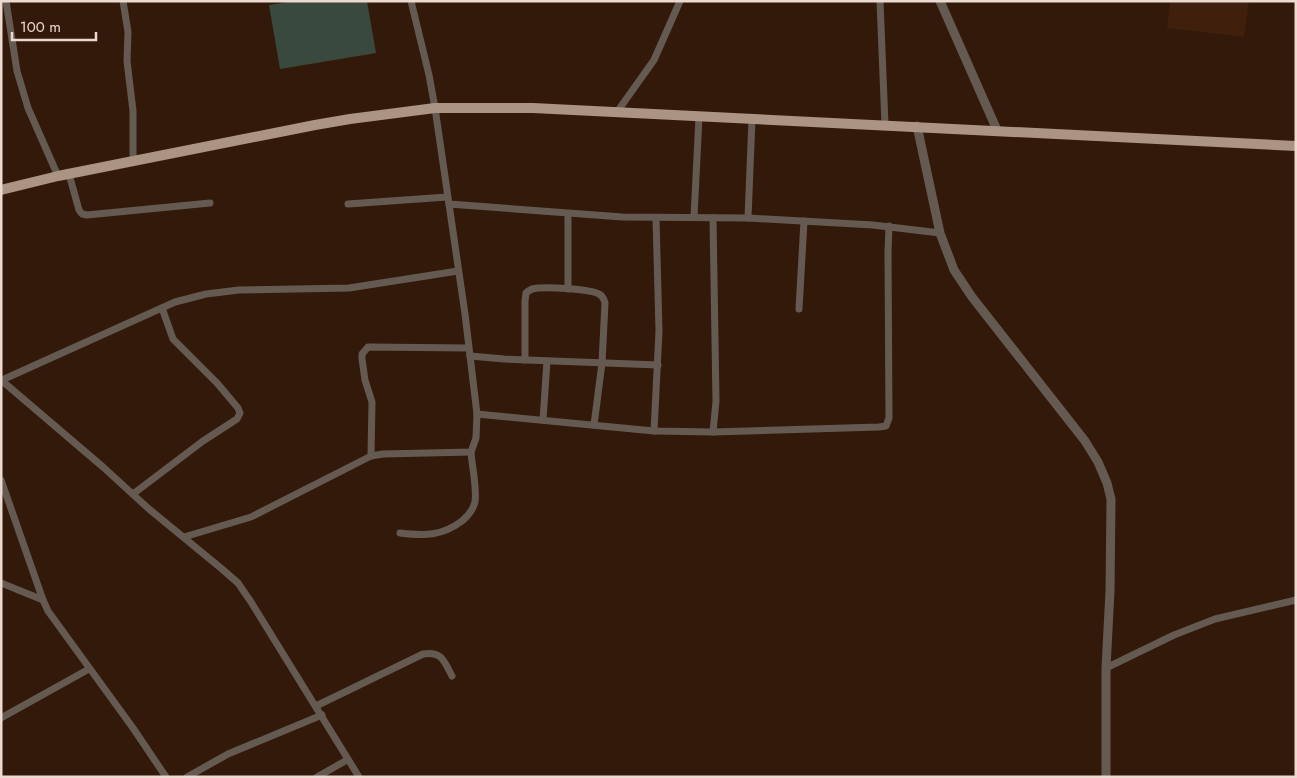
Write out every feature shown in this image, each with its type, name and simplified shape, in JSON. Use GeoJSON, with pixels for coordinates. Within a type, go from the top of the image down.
{"type":"FeatureCollection","features":[{"type":"Feature","properties":{"kind":"main road"},"geometry":{"type":"LineString","coordinates":[[1,190],[58,176],[341,120],[435,108],[501,107],[617,112],[1296,146]]}},
{"type":"Feature","properties":{"kind":"street"},"geometry":{"type":"LineString","coordinates":[[6,1],[17,71],[28,108],[58,176]]}},
{"type":"Feature","properties":{"kind":"street"},"geometry":{"type":"LineString","coordinates":[[123,1],[128,32],[127,61],[132,110],[133,161]]}},
{"type":"Feature","properties":{"kind":"street"},"geometry":{"type":"LineString","coordinates":[[400,533],[417,535],[440,534],[453,528],[467,517],[472,510],[475,501],[471,452],[476,438],[478,414],[435,108],[411,1]]}},
{"type":"Feature","properties":{"kind":"street"},"geometry":{"type":"LineString","coordinates":[[617,112],[654,60],[680,1]]}},
{"type":"Feature","properties":{"kind":"street"},"geometry":{"type":"LineString","coordinates":[[880,1],[884,125]]}},
{"type":"Feature","properties":{"kind":"street"},"geometry":{"type":"LineString","coordinates":[[940,1],[997,130]]}},
{"type":"Feature","properties":{"kind":"street"},"geometry":{"type":"LineString","coordinates":[[694,217],[699,117]]}},
{"type":"Feature","properties":{"kind":"street"},"geometry":{"type":"LineString","coordinates":[[748,218],[752,119]]}},
{"type":"Feature","properties":{"kind":"street"},"geometry":{"type":"LineString","coordinates":[[917,126],[940,232],[954,270],[962,284],[1026,368],[1085,441],[1098,462],[1107,483],[1111,499],[1111,530],[1106,668],[1106,777]]}},
{"type":"Feature","properties":{"kind":"street"},"geometry":{"type":"LineString","coordinates":[[69,174],[79,210],[82,214],[210,203]]}},
{"type":"Feature","properties":{"kind":"street"},"geometry":{"type":"LineString","coordinates":[[348,204],[448,200],[568,214],[656,218],[748,218],[889,226],[940,232]]}},
{"type":"Feature","properties":{"kind":"street"},"geometry":{"type":"LineString","coordinates":[[568,214],[568,289]]}},
{"type":"Feature","properties":{"kind":"street"},"geometry":{"type":"LineString","coordinates":[[654,431],[659,304],[656,218]]}},
{"type":"Feature","properties":{"kind":"street"},"geometry":{"type":"LineString","coordinates":[[713,218],[716,401],[713,432]]}},
{"type":"Feature","properties":{"kind":"street"},"geometry":{"type":"LineString","coordinates":[[799,309],[804,221]]}},
{"type":"Feature","properties":{"kind":"street"},"geometry":{"type":"LineString","coordinates":[[478,414],[654,431],[713,432],[886,426],[889,418],[889,226]]}},
{"type":"Feature","properties":{"kind":"street"},"geometry":{"type":"LineString","coordinates":[[359,777],[238,583],[2,380],[175,302],[206,294],[239,290],[349,288],[458,271]]}},
{"type":"Feature","properties":{"kind":"street"},"geometry":{"type":"LineString","coordinates":[[525,360],[524,326],[526,293],[536,288],[568,289],[598,293],[603,296],[605,303],[602,363],[594,425]]}},
{"type":"Feature","properties":{"kind":"street"},"geometry":{"type":"LineString","coordinates":[[133,494],[203,440],[237,419],[240,414],[238,408],[217,383],[173,339],[162,308]]}},
{"type":"Feature","properties":{"kind":"street"},"geometry":{"type":"LineString","coordinates":[[371,456],[372,402],[365,380],[362,359],[364,350],[368,348],[469,352],[525,360],[658,365]]}},
{"type":"Feature","properties":{"kind":"street"},"geometry":{"type":"LineString","coordinates":[[543,420],[547,361]]}},
{"type":"Feature","properties":{"kind":"street"},"geometry":{"type":"LineString","coordinates":[[184,537],[251,517],[371,456],[383,454],[471,452]]}},
{"type":"Feature","properties":{"kind":"street"},"geometry":{"type":"LineString","coordinates":[[1,480],[48,612],[133,728],[166,777]]}},
{"type":"Feature","properties":{"kind":"street"},"geometry":{"type":"LineString","coordinates":[[1,583],[43,600]]}},
{"type":"Feature","properties":{"kind":"street"},"geometry":{"type":"LineString","coordinates":[[1106,668],[1174,635],[1215,619],[1293,601],[1296,609]]}},
{"type":"Feature","properties":{"kind":"street"},"geometry":{"type":"LineString","coordinates":[[316,706],[423,654],[432,653],[441,656],[452,676]]}},
{"type":"Feature","properties":{"kind":"street"},"geometry":{"type":"LineString","coordinates":[[1,718],[89,669]]}},
{"type":"Feature","properties":{"kind":"street"},"geometry":{"type":"LineString","coordinates":[[187,777],[228,754],[322,715]]}},
{"type":"Feature","properties":{"kind":"street"},"geometry":{"type":"LineString","coordinates":[[317,777],[348,760]]}},
{"type":"Feature","properties":{"kind":"shaded area"},"geometry":{"type":"Polygon","coordinates":[[[1170,1],[1249,1],[1244,37],[1167,28],[1170,1]]]}},
{"type":"Feature","properties":{"kind":"green space"},"geometry":{"type":"Polygon","coordinates":[[[295,1],[367,1],[376,53],[280,69],[269,5],[295,1]]]}}]}
